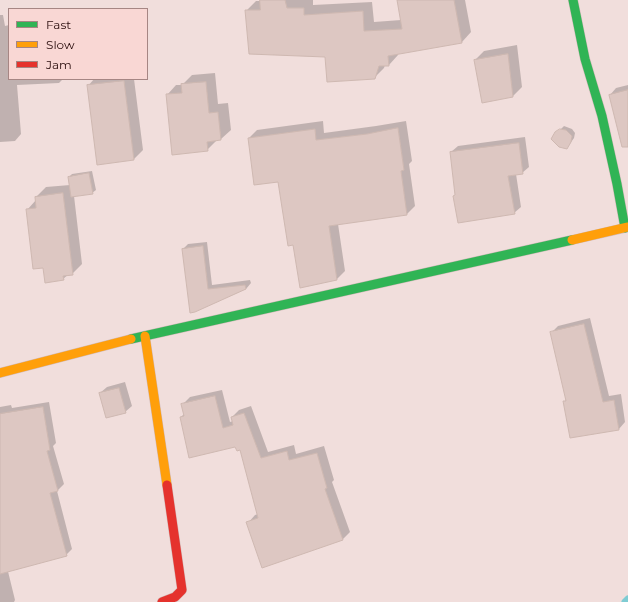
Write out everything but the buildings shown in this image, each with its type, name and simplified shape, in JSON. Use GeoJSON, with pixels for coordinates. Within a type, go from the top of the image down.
{"type":"FeatureCollection","features":[{"type":"Feature","properties":{"kind":"street"},"geometry":{"type":"LineString","coordinates":[[0,373],[145,336],[626,227],[604,123],[585,59],[573,0]]}},
{"type":"Feature","properties":{"kind":"street"},"geometry":{"type":"LineString","coordinates":[[145,336],[182,590],[175,597],[162,602]]}},
{"type":"Feature","properties":{"kind":"waterway"},"geometry":{"type":"LineString","coordinates":[[625,602],[628,599]]}},
{"type":"Feature","properties":{"kind":"traffic: fast"},"geometry":{"type":"LineString","coordinates":[[573,0],[585,59],[602,116],[625,228]]}},
{"type":"Feature","properties":{"kind":"traffic: fast"},"geometry":{"type":"LineString","coordinates":[[131,339],[572,240]]}},
{"type":"Feature","properties":{"kind":"traffic: slow"},"geometry":{"type":"LineString","coordinates":[[572,240],[628,227]]}},
{"type":"Feature","properties":{"kind":"traffic: slow"},"geometry":{"type":"LineString","coordinates":[[145,336],[167,485]]}},
{"type":"Feature","properties":{"kind":"traffic: slow"},"geometry":{"type":"LineString","coordinates":[[0,373],[131,339]]}},
{"type":"Feature","properties":{"kind":"traffic: jam"},"geometry":{"type":"LineString","coordinates":[[162,602],[175,597],[182,590],[167,485]]}}]}
